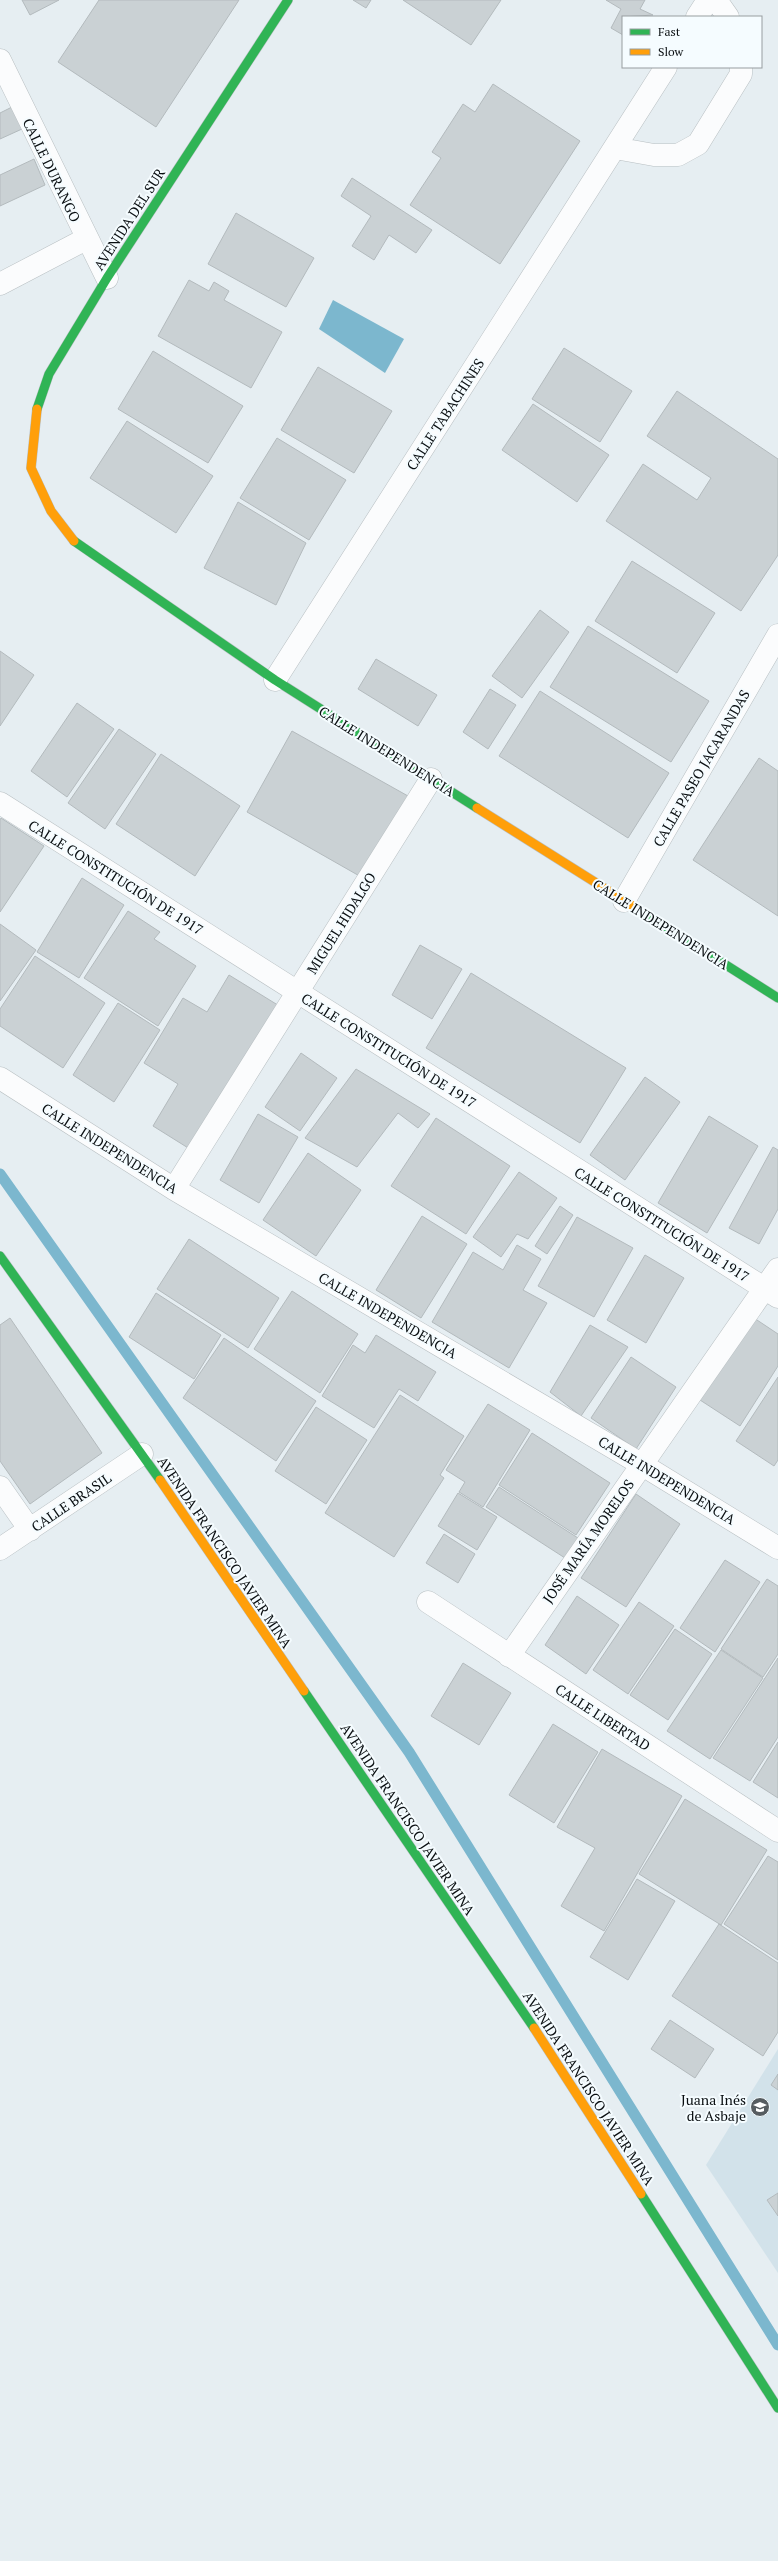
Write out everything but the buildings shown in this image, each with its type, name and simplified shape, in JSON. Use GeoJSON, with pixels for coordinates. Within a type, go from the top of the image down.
{"type":"FeatureCollection","features":[{"type":"Feature","properties":{"kind":"street","name":"AVENIDA DEL SUR"},"geometry":{"type":"LineString","coordinates":[[31,468],[36,413],[49,374],[107,278],[288,0]]}},
{"type":"Feature","properties":{"kind":"street"},"geometry":{"type":"LineString","coordinates":[[698,16],[708,0]]}},
{"type":"Feature","properties":{"kind":"street"},"geometry":{"type":"LineString","coordinates":[[716,0],[727,16]]}},
{"type":"Feature","properties":{"kind":"street","name":"CALLE DURANGO"},"geometry":{"type":"LineString","coordinates":[[0,60],[7,96],[107,278]]}},
{"type":"Feature","properties":{"kind":"street","name":"CALLE TABACHINES"},"geometry":{"type":"LineString","coordinates":[[275,680],[665,68]]}},
{"type":"Feature","properties":{"kind":"street"},"geometry":{"type":"LineString","coordinates":[[615,148],[654,155],[678,155],[698,144],[741,74],[741,68]]}},
{"type":"Feature","properties":{"kind":"street"},"geometry":{"type":"LineString","coordinates":[[0,284],[86,239]]}},
{"type":"Feature","properties":{"kind":"street","name":"CALLE INDEPENDENCIA"},"geometry":{"type":"LineString","coordinates":[[31,468],[51,510],[77,545],[275,680],[778,998]]}},
{"type":"Feature","properties":{"kind":"street","name":"CALLE PASEO JACARANDAS"},"geometry":{"type":"LineString","coordinates":[[624,901],[778,635]]}},
{"type":"Feature","properties":{"kind":"street","name":"MIGUEL HIDALGO"},"geometry":{"type":"LineString","coordinates":[[174,1189],[431,779]]}},
{"type":"Feature","properties":{"kind":"street","name":"CALLE CONSTITUCIÓN DE 1917"},"geometry":{"type":"LineString","coordinates":[[0,803],[771,1293]]}},
{"type":"Feature","properties":{"kind":"street","name":"CALLE INDEPENDENCIA"},"geometry":{"type":"LineString","coordinates":[[0,1078],[174,1189],[641,1464],[778,1548]]}},
{"type":"Feature","properties":{"kind":"street","name":"AVENIDA FRANCISCO JAVIER MINA"},"geometry":{"type":"LineString","coordinates":[[0,1256],[142,1454],[556,2060],[778,2408]]}},
{"type":"Feature","properties":{"kind":"street","name":"JOSÉ MARÍA MORELOS"},"geometry":{"type":"LineString","coordinates":[[509,1656],[641,1464],[771,1293],[778,1269]]}},
{"type":"Feature","properties":{"kind":"street","name":"CALLE BRASIL"},"geometry":{"type":"LineString","coordinates":[[0,1549],[142,1454]]}},
{"type":"Feature","properties":{"kind":"street"},"geometry":{"type":"LineString","coordinates":[[0,1487],[30,1530]]}},
{"type":"Feature","properties":{"kind":"street","name":"CALLE LIBERTAD"},"geometry":{"type":"LineString","coordinates":[[428,1602],[778,1831]]}},
{"type":"Feature","properties":{"kind":"shaded area","name":"Juana Inés de Asbaje"},"geometry":{"type":"Polygon","coordinates":[[[778,2049],[778,2273],[706,2165],[778,2049]]]}},
{"type":"Feature","properties":{"kind":"water"},"geometry":{"type":"Polygon","coordinates":[[[333,300],[404,339],[385,373],[319,329],[333,300]]]}},
{"type":"Feature","properties":{"kind":"waterway"},"geometry":{"type":"LineString","coordinates":[[0,1174],[409,1752],[778,2345]]}},
{"type":"Feature","properties":{"kind":"traffic: fast"},"geometry":{"type":"LineString","coordinates":[[37,409],[49,374],[107,278],[288,0]]}},
{"type":"Feature","properties":{"kind":"traffic: fast"},"geometry":{"type":"LineString","coordinates":[[74,541],[275,680],[477,808]]}},
{"type":"Feature","properties":{"kind":"traffic: fast"},"geometry":{"type":"LineString","coordinates":[[644,913],[778,998]]}},
{"type":"Feature","properties":{"kind":"traffic: fast"},"geometry":{"type":"LineString","coordinates":[[0,1256],[160,1480]]}},
{"type":"Feature","properties":{"kind":"traffic: fast"},"geometry":{"type":"LineString","coordinates":[[304,1691],[534,2028]]}},
{"type":"Feature","properties":{"kind":"traffic: fast"},"geometry":{"type":"LineString","coordinates":[[641,2194],[778,2408]]}},
{"type":"Feature","properties":{"kind":"traffic: slow"},"geometry":{"type":"LineString","coordinates":[[37,409],[31,468],[51,511],[74,541]]}},
{"type":"Feature","properties":{"kind":"traffic: slow"},"geometry":{"type":"LineString","coordinates":[[477,808],[644,913]]}},
{"type":"Feature","properties":{"kind":"traffic: slow"},"geometry":{"type":"LineString","coordinates":[[160,1480],[304,1691]]}},
{"type":"Feature","properties":{"kind":"traffic: slow"},"geometry":{"type":"LineString","coordinates":[[534,2028],[641,2194]]}},
{"type":"Feature","properties":{"kind":"place","name":"Juana Inés de Asbaje"},"geometry":{"type":"Point","coordinates":[760,2107]}}]}
